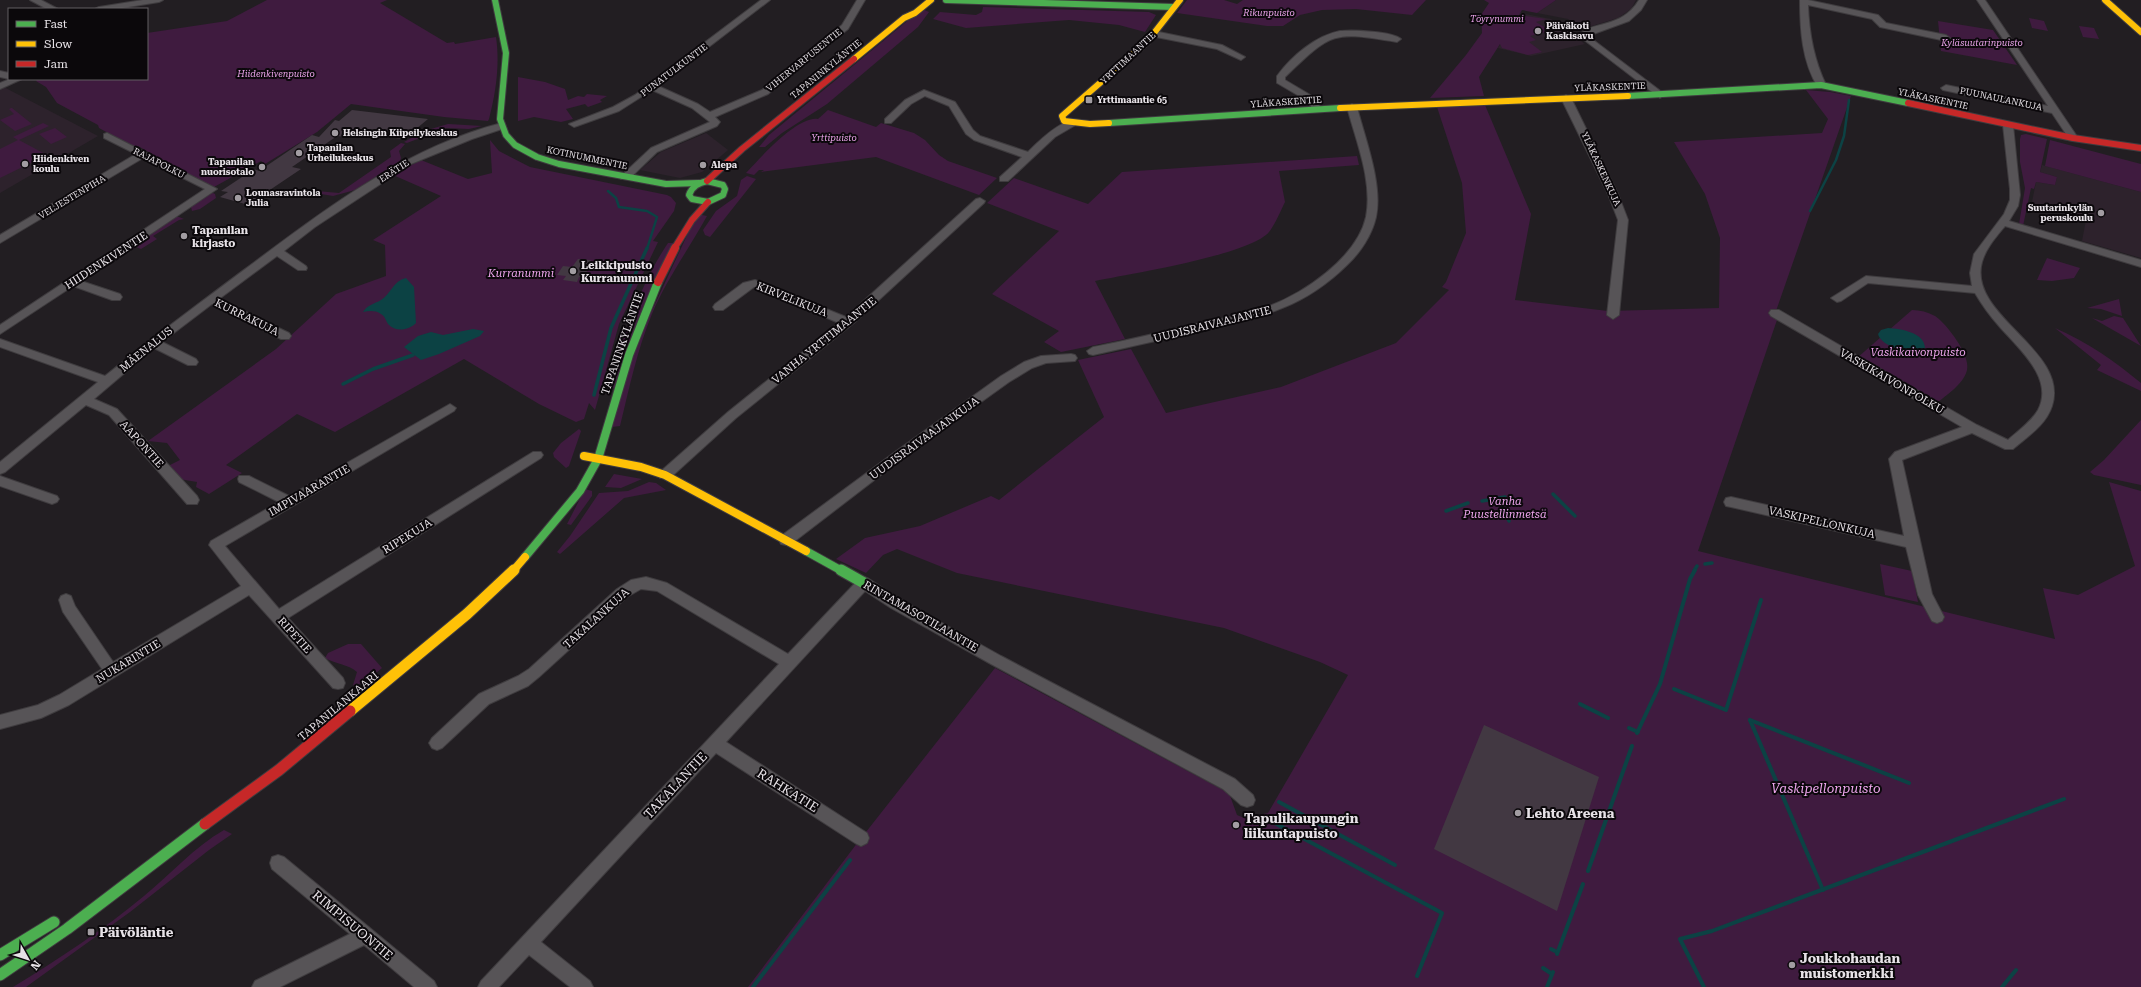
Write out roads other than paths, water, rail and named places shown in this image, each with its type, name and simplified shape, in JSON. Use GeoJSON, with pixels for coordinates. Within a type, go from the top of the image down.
{"type":"FeatureCollection","features":[{"type":"Feature","properties":{"kind":"main road"},"geometry":{"type":"LineString","coordinates":[[495,0],[506,53],[500,119],[502,126]]}},
{"type":"Feature","properties":{"kind":"main road","name":"TAPANINKYLÄNTIE"},"geometry":{"type":"LineString","coordinates":[[904,18],[908,11],[921,0]]}},
{"type":"Feature","properties":{"kind":"main road","name":"TAPANINKYLÄNTIE"},"geometry":{"type":"LineString","coordinates":[[690,197],[690,190],[703,182],[742,149],[761,136],[904,18],[914,13],[931,0]]}},
{"type":"Feature","properties":{"kind":"main road"},"geometry":{"type":"LineString","coordinates":[[946,0],[1177,3]]}},
{"type":"Feature","properties":{"kind":"main road"},"geometry":{"type":"LineString","coordinates":[[2105,0],[2141,32]]}},
{"type":"Feature","properties":{"kind":"main road"},"geometry":{"type":"LineString","coordinates":[[2114,0],[2141,23]]}},
{"type":"Feature","properties":{"kind":"main road","name":"YRTTIMAANTIE"},"geometry":{"type":"LineString","coordinates":[[1074,123],[1063,120],[1062,116],[1070,111],[1154,34],[1177,3]]}},
{"type":"Feature","properties":{"kind":"main road","name":"YLÄKASKENTIE"},"geometry":{"type":"LineString","coordinates":[[1074,123],[1090,124],[1352,107],[1660,95],[1821,85],[2073,138],[2141,148]]}},
{"type":"Feature","properties":{"kind":"main road","name":"KOTINUMMENTIE"},"geometry":{"type":"LineString","coordinates":[[502,126],[506,135],[515,145],[537,157],[625,177],[666,184],[718,182],[723,185]]}},
{"type":"Feature","properties":{"kind":"main road","name":"TAPANINKYLÄNTIE"},"geometry":{"type":"LineString","coordinates":[[598,459],[636,335],[653,291],[685,229],[694,215],[708,202],[723,195],[725,189],[723,185],[727,173],[761,136]]}},
{"type":"Feature","properties":{"kind":"main road","name":"KOTINUMMENTIE"},"geometry":{"type":"LineString","coordinates":[[666,184],[690,197],[708,202]]}},
{"type":"Feature","properties":{"kind":"main road"},"geometry":{"type":"LineString","coordinates":[[680,222],[687,211],[690,197]]}},
{"type":"Feature","properties":{"kind":"main road","name":"RINTAMASOTILAANTIE"},"geometry":{"type":"LineString","coordinates":[[584,456],[641,467],[665,475],[864,583]]}},
{"type":"Feature","properties":{"kind":"main road","name":"TAPANILANKAARI"},"geometry":{"type":"LineString","coordinates":[[0,975],[67,929],[107,897],[279,770],[455,624],[512,572],[563,509],[580,491],[598,459]]}},
{"type":"Feature","properties":{"kind":"main road","name":"TAPANILANKAARI"},"geometry":{"type":"LineString","coordinates":[[563,509],[568,490]]}},
{"type":"Feature","properties":{"kind":"main road","name":"TAPANILANKAARI"},"geometry":{"type":"LineString","coordinates":[[0,954],[66,916],[107,897]]}},
{"type":"Feature","properties":{"kind":"street"},"geometry":{"type":"LineString","coordinates":[[34,0],[52,8]]}},
{"type":"Feature","properties":{"kind":"street"},"geometry":{"type":"LineString","coordinates":[[105,8],[159,0]]}},
{"type":"Feature","properties":{"kind":"street","name":"PUNATULKUNTIE"},"geometry":{"type":"LineString","coordinates":[[574,124],[616,109],[652,87],[766,0]]}},
{"type":"Feature","properties":{"kind":"street","name":"VIHERVARPUSENTIE"},"geometry":{"type":"LineString","coordinates":[[709,116],[765,92],[845,27],[861,0]]}},
{"type":"Feature","properties":{"kind":"street"},"geometry":{"type":"LineString","coordinates":[[1643,0],[1636,12],[1624,21],[1586,32],[1583,36],[1660,95]]}},
{"type":"Feature","properties":{"kind":"street"},"geometry":{"type":"LineString","coordinates":[[1981,0],[2003,37],[2056,111],[2073,138]]}},
{"type":"Feature","properties":{"kind":"street"},"geometry":{"type":"LineString","coordinates":[[1821,85],[1807,39],[1804,23],[1804,1],[1875,17],[1883,25],[1946,38]]}},
{"type":"Feature","properties":{"kind":"street"},"geometry":{"type":"LineString","coordinates":[[1154,34],[1219,47],[1241,57]]}},
{"type":"Feature","properties":{"kind":"street"},"geometry":{"type":"LineString","coordinates":[[1318,110],[1309,98],[1280,81],[1281,76],[1320,41],[1329,36],[1351,34],[1397,39]]}},
{"type":"Feature","properties":{"kind":"street"},"geometry":{"type":"LineString","coordinates":[[0,86],[15,80]]}},
{"type":"Feature","properties":{"kind":"street"},"geometry":{"type":"LineString","coordinates":[[625,177],[649,154],[714,124],[715,122],[695,106],[652,87]]}},
{"type":"Feature","properties":{"kind":"street","name":"PUUNAULANKUJA"},"geometry":{"type":"LineString","coordinates":[[1946,88],[2056,111]]}},
{"type":"Feature","properties":{"kind":"street"},"geometry":{"type":"LineString","coordinates":[[888,121],[916,97],[924,93],[928,94],[952,104],[969,132],[976,138],[1028,156]]}},
{"type":"Feature","properties":{"kind":"street","name":"YLÄKASKENKUJA"},"geometry":{"type":"LineString","coordinates":[[1566,98],[1616,200],[1623,220],[1613,315]]}},
{"type":"Feature","properties":{"kind":"street","name":"UUDISRAIVAAJANTIE"},"geometry":{"type":"LineString","coordinates":[[1093,351],[1268,311],[1306,292],[1343,263],[1356,247],[1368,225],[1372,201],[1367,167],[1352,107]]}},
{"type":"Feature","properties":{"kind":"street"},"geometry":{"type":"LineString","coordinates":[[1004,179],[1052,135],[1074,123]]}},
{"type":"Feature","properties":{"kind":"street"},"geometry":{"type":"LineString","coordinates":[[1837,298],[1866,279],[1978,290],[1975,274],[1977,259],[1983,246],[2013,206],[2016,186],[2011,162],[2008,125]]}},
{"type":"Feature","properties":{"kind":"street","name":"ERÄTIE"},"geometry":{"type":"LineString","coordinates":[[297,236],[408,162],[469,136],[502,126]]}},
{"type":"Feature","properties":{"kind":"street","name":"RAJAPOLKU"},"geometry":{"type":"LineString","coordinates":[[107,136],[212,189]]}},
{"type":"Feature","properties":{"kind":"street","name":"VELJESTENPIHA"},"geometry":{"type":"LineString","coordinates":[[0,240],[143,154]]}},
{"type":"Feature","properties":{"kind":"street","name":"HIIDENKIVENTIE"},"geometry":{"type":"LineString","coordinates":[[0,330],[212,189]]}},
{"type":"Feature","properties":{"kind":"street","name":"VANHA YRTTIMAANTIE"},"geometry":{"type":"LineString","coordinates":[[665,475],[732,415],[847,322],[980,201]]}},
{"type":"Feature","properties":{"kind":"street"},"geometry":{"type":"LineString","coordinates":[[2002,222],[2141,264]]}},
{"type":"Feature","properties":{"kind":"street","name":"MÄENALUS"},"geometry":{"type":"LineString","coordinates":[[0,469],[153,343],[210,299],[297,236]]}},
{"type":"Feature","properties":{"kind":"street"},"geometry":{"type":"LineString","coordinates":[[276,251],[302,268]]}},
{"type":"Feature","properties":{"kind":"street"},"geometry":{"type":"LineString","coordinates":[[72,282],[116,297]]}},
{"type":"Feature","properties":{"kind":"street","name":"KIRVELIKUJA"},"geometry":{"type":"LineString","coordinates":[[719,307],[747,285],[755,283],[847,322]]}},
{"type":"Feature","properties":{"kind":"street","name":"VASKIKAIVONPOLKU"},"geometry":{"type":"LineString","coordinates":[[1775,313],[1973,428],[2010,446],[2037,420],[2046,406],[2049,390],[2038,363],[1993,312],[1978,290]]}},
{"type":"Feature","properties":{"kind":"street","name":"KURRAKUJA"},"geometry":{"type":"LineString","coordinates":[[210,299],[285,336]]}},
{"type":"Feature","properties":{"kind":"street"},"geometry":{"type":"LineString","coordinates":[[0,343],[106,381]]}},
{"type":"Feature","properties":{"kind":"street"},"geometry":{"type":"LineString","coordinates":[[153,343],[192,362]]}},
{"type":"Feature","properties":{"kind":"street","name":"UUDISRAIVAAJANKUJA"},"geometry":{"type":"LineString","coordinates":[[786,540],[899,455],[1005,379],[1028,365],[1045,359],[1071,358]]}},
{"type":"Feature","properties":{"kind":"street","name":"AAPONTIE"},"geometry":{"type":"LineString","coordinates":[[84,400],[103,406],[113,412],[192,500]]}},
{"type":"Feature","properties":{"kind":"street","name":"IMPIVAARANTIE"},"geometry":{"type":"LineString","coordinates":[[250,587],[216,545],[450,408]]}},
{"type":"Feature","properties":{"kind":"street"},"geometry":{"type":"LineString","coordinates":[[1937,617],[1925,595],[1912,543],[1895,459],[1899,455],[1973,428]]}},
{"type":"Feature","properties":{"kind":"street","name":"RIPEKUJA"},"geometry":{"type":"LineString","coordinates":[[278,616],[537,455]]}},
{"type":"Feature","properties":{"kind":"street"},"geometry":{"type":"LineString","coordinates":[[244,479],[290,502]]}},
{"type":"Feature","properties":{"kind":"street"},"geometry":{"type":"LineString","coordinates":[[0,481],[52,499]]}},
{"type":"Feature","properties":{"kind":"street","name":"VASKIPELLONKUJA"},"geometry":{"type":"LineString","coordinates":[[1731,502],[1912,543]]}},
{"type":"Feature","properties":{"kind":"street","name":"TAKALANKUJA"},"geometry":{"type":"LineString","coordinates":[[437,743],[484,699],[523,681],[534,673],[622,593],[636,584],[644,582],[662,587],[789,662]]}},
{"type":"Feature","properties":{"kind":"street","name":"TAKALANTIE"},"geometry":{"type":"LineString","coordinates":[[487,987],[864,583]]}},
{"type":"Feature","properties":{"kind":"street","name":"RINTAMASOTILAANTIE"},"geometry":{"type":"LineString","coordinates":[[864,583],[896,604],[996,660],[1229,784],[1247,800]]}},
{"type":"Feature","properties":{"kind":"street","name":"RIPETIE"},"geometry":{"type":"LineString","coordinates":[[250,587],[338,683]]}},
{"type":"Feature","properties":{"kind":"street","name":"NUKARINTIE"},"geometry":{"type":"LineString","coordinates":[[0,722],[41,711],[64,700],[250,587]]}},
{"type":"Feature","properties":{"kind":"street"},"geometry":{"type":"LineString","coordinates":[[66,600],[68,608],[110,671]]}},
{"type":"Feature","properties":{"kind":"street","name":"RAHKATIE"},"geometry":{"type":"LineString","coordinates":[[714,743],[861,838]]}},
{"type":"Feature","properties":{"kind":"street","name":"RIMPISUONTIE"},"geometry":{"type":"LineString","coordinates":[[278,863],[364,936],[428,987]]}},
{"type":"Feature","properties":{"kind":"street"},"geometry":{"type":"LineString","coordinates":[[261,987],[364,936]]}},
{"type":"Feature","properties":{"kind":"street"},"geometry":{"type":"LineString","coordinates":[[528,943],[584,987]]}},
{"type":"Feature","properties":{"kind":"water"},"geometry":{"type":"Polygon","coordinates":[[[406,278],[414,287],[416,323],[406,329],[395,329],[388,324],[384,316],[379,313],[372,311],[363,312],[369,306],[381,300],[398,282],[406,278]]]}},
{"type":"Feature","properties":{"kind":"water"},"geometry":{"type":"Polygon","coordinates":[[[1888,328],[1911,332],[1921,338],[1925,348],[1913,351],[1905,350],[1898,349],[1885,343],[1878,334],[1881,330],[1888,328]]]}},
{"type":"Feature","properties":{"kind":"water"},"geometry":{"type":"Polygon","coordinates":[[[473,329],[484,331],[480,336],[439,354],[421,360],[404,347],[418,336],[431,332],[443,335],[473,329]]]}},
{"type":"Feature","properties":{"kind":"waterway"},"geometry":{"type":"LineString","coordinates":[[1810,211],[1836,160],[1844,136],[1849,100]]}},
{"type":"Feature","properties":{"kind":"waterway"},"geometry":{"type":"LineString","coordinates":[[608,191],[616,198],[619,207],[647,211],[657,217],[647,249]]}},
{"type":"Feature","properties":{"kind":"waterway"},"geometry":{"type":"LineString","coordinates":[[594,395],[611,328],[647,248]]}},
{"type":"Feature","properties":{"kind":"waterway"},"geometry":{"type":"LineString","coordinates":[[343,384],[373,369],[413,355]]}},
{"type":"Feature","properties":{"kind":"waterway"},"geometry":{"type":"LineString","coordinates":[[1553,494],[1575,516]]}},
{"type":"Feature","properties":{"kind":"waterway"},"geometry":{"type":"LineString","coordinates":[[1482,501],[1505,497]]}},
{"type":"Feature","properties":{"kind":"waterway"},"geometry":{"type":"LineString","coordinates":[[1446,511],[1468,503]]}},
{"type":"Feature","properties":{"kind":"waterway"},"geometry":{"type":"LineString","coordinates":[[1500,504],[1509,521]]}},
{"type":"Feature","properties":{"kind":"waterway"},"geometry":{"type":"LineString","coordinates":[[1705,564],[1712,563]]}},
{"type":"Feature","properties":{"kind":"waterway"},"geometry":{"type":"LineString","coordinates":[[1694,571],[1697,566]]}},
{"type":"Feature","properties":{"kind":"waterway"},"geometry":{"type":"LineString","coordinates":[[1638,732],[1660,684],[1690,579],[1695,570]]}},
{"type":"Feature","properties":{"kind":"waterway"},"geometry":{"type":"LineString","coordinates":[[1674,689],[1726,710],[1761,600]]}},
{"type":"Feature","properties":{"kind":"waterway"},"geometry":{"type":"LineString","coordinates":[[1580,704],[1608,718]]}},
{"type":"Feature","properties":{"kind":"waterway"},"geometry":{"type":"LineString","coordinates":[[1823,889],[1750,720],[1909,783]]}},
{"type":"Feature","properties":{"kind":"waterway"},"geometry":{"type":"LineString","coordinates":[[1629,728],[1638,732]]}},
{"type":"Feature","properties":{"kind":"waterway"},"geometry":{"type":"LineString","coordinates":[[1588,871],[1632,746]]}},
{"type":"Feature","properties":{"kind":"waterway"},"geometry":{"type":"LineString","coordinates":[[1823,889],[2064,799]]}},
{"type":"Feature","properties":{"kind":"waterway"},"geometry":{"type":"LineString","coordinates":[[1279,802],[1395,865]]}},
{"type":"Feature","properties":{"kind":"waterway"},"geometry":{"type":"LineString","coordinates":[[1269,820],[1442,913],[1417,976]]}},
{"type":"Feature","properties":{"kind":"waterway"},"geometry":{"type":"LineString","coordinates":[[753,987],[850,860]]}},
{"type":"Feature","properties":{"kind":"waterway"},"geometry":{"type":"LineString","coordinates":[[1557,954],[1583,884]]}},
{"type":"Feature","properties":{"kind":"waterway"},"geometry":{"type":"LineString","coordinates":[[1704,987],[1680,939],[1712,931],[1823,889]]}},
{"type":"Feature","properties":{"kind":"waterway"},"geometry":{"type":"LineString","coordinates":[[1551,949],[1557,952]]}},
{"type":"Feature","properties":{"kind":"waterway"},"geometry":{"type":"LineString","coordinates":[[1543,968],[1552,974]]}},
{"type":"Feature","properties":{"kind":"waterway"},"geometry":{"type":"LineString","coordinates":[[2002,987],[2016,970]]}},
{"type":"Feature","properties":{"kind":"waterway"},"geometry":{"type":"LineString","coordinates":[[1547,987],[1553,972]]}},
{"type":"Feature","properties":{"kind":"place","name":"Päiväkoti Kaskisavu"},"geometry":{"type":"Point","coordinates":[1538,31]}},
{"type":"Feature","properties":{"kind":"place","name":"Yrttimaantie 65"},"geometry":{"type":"Point","coordinates":[1089,100]}},
{"type":"Feature","properties":{"kind":"place","name":"Helsingin Kiipeilykeskus"},"geometry":{"type":"Point","coordinates":[335,133]}},
{"type":"Feature","properties":{"kind":"place","name":"Tapanilan Urheilukeskus"},"geometry":{"type":"Point","coordinates":[299,153]}},
{"type":"Feature","properties":{"kind":"place","name":"Hiidenkiven koulu"},"geometry":{"type":"Point","coordinates":[25,164]}},
{"type":"Feature","properties":{"kind":"place","name":"Alepa"},"geometry":{"type":"Point","coordinates":[703,165]}},
{"type":"Feature","properties":{"kind":"place","name":"Tapanilan nuorisotalo"},"geometry":{"type":"Point","coordinates":[262,167]}},
{"type":"Feature","properties":{"kind":"place","name":"Lounasravintola Julia"},"geometry":{"type":"Point","coordinates":[238,198]}},
{"type":"Feature","properties":{"kind":"place","name":"Suutarinkylän peruskoulu"},"geometry":{"type":"Point","coordinates":[2101,213]}},
{"type":"Feature","properties":{"kind":"place","name":"Tapanilan kirjasto"},"geometry":{"type":"Point","coordinates":[184,236]}},
{"type":"Feature","properties":{"kind":"place","name":"Leikkipuisto Kurranummi"},"geometry":{"type":"Point","coordinates":[573,271]}},
{"type":"Feature","properties":{"kind":"place","name":"Lehto Areena"},"geometry":{"type":"Point","coordinates":[1518,813]}},
{"type":"Feature","properties":{"kind":"place","name":"Tapulikaupungin liikuntapuisto"},"geometry":{"type":"Point","coordinates":[1236,825]}},
{"type":"Feature","properties":{"kind":"place","name":"Päivöläntie"},"geometry":{"type":"Point","coordinates":[91,932]}},
{"type":"Feature","properties":{"kind":"place","name":"Joukkohaudan muistomerkki"},"geometry":{"type":"Point","coordinates":[1792,965]}},
{"type":"Feature","properties":{"kind":"park label","name":"Rikunpuisto"},"geometry":{"type":"Point","coordinates":[1269,13]}},
{"type":"Feature","properties":{"kind":"park label","name":"Töyrynummi"},"geometry":{"type":"Point","coordinates":[1497,19]}},
{"type":"Feature","properties":{"kind":"park label","name":"Kyläsuutarinpuisto"},"geometry":{"type":"Point","coordinates":[1982,43]}},
{"type":"Feature","properties":{"kind":"park label","name":"Hiidenkivenpuisto"},"geometry":{"type":"Point","coordinates":[276,74]}},
{"type":"Feature","properties":{"kind":"park label","name":"Yrttipuisto"},"geometry":{"type":"Point","coordinates":[834,138]}},
{"type":"Feature","properties":{"kind":"park label","name":"Kurranummi"},"geometry":{"type":"Point","coordinates":[521,273]}},
{"type":"Feature","properties":{"kind":"park label","name":"Vaskikaivonpuisto"},"geometry":{"type":"Point","coordinates":[1918,352]}},
{"type":"Feature","properties":{"kind":"park label","name":"Vanha Puustellinmetsä"},"geometry":{"type":"Point","coordinates":[1505,507]}},
{"type":"Feature","properties":{"kind":"park label","name":"Vaskipellonpuisto"},"geometry":{"type":"Point","coordinates":[1826,788]}}]}
